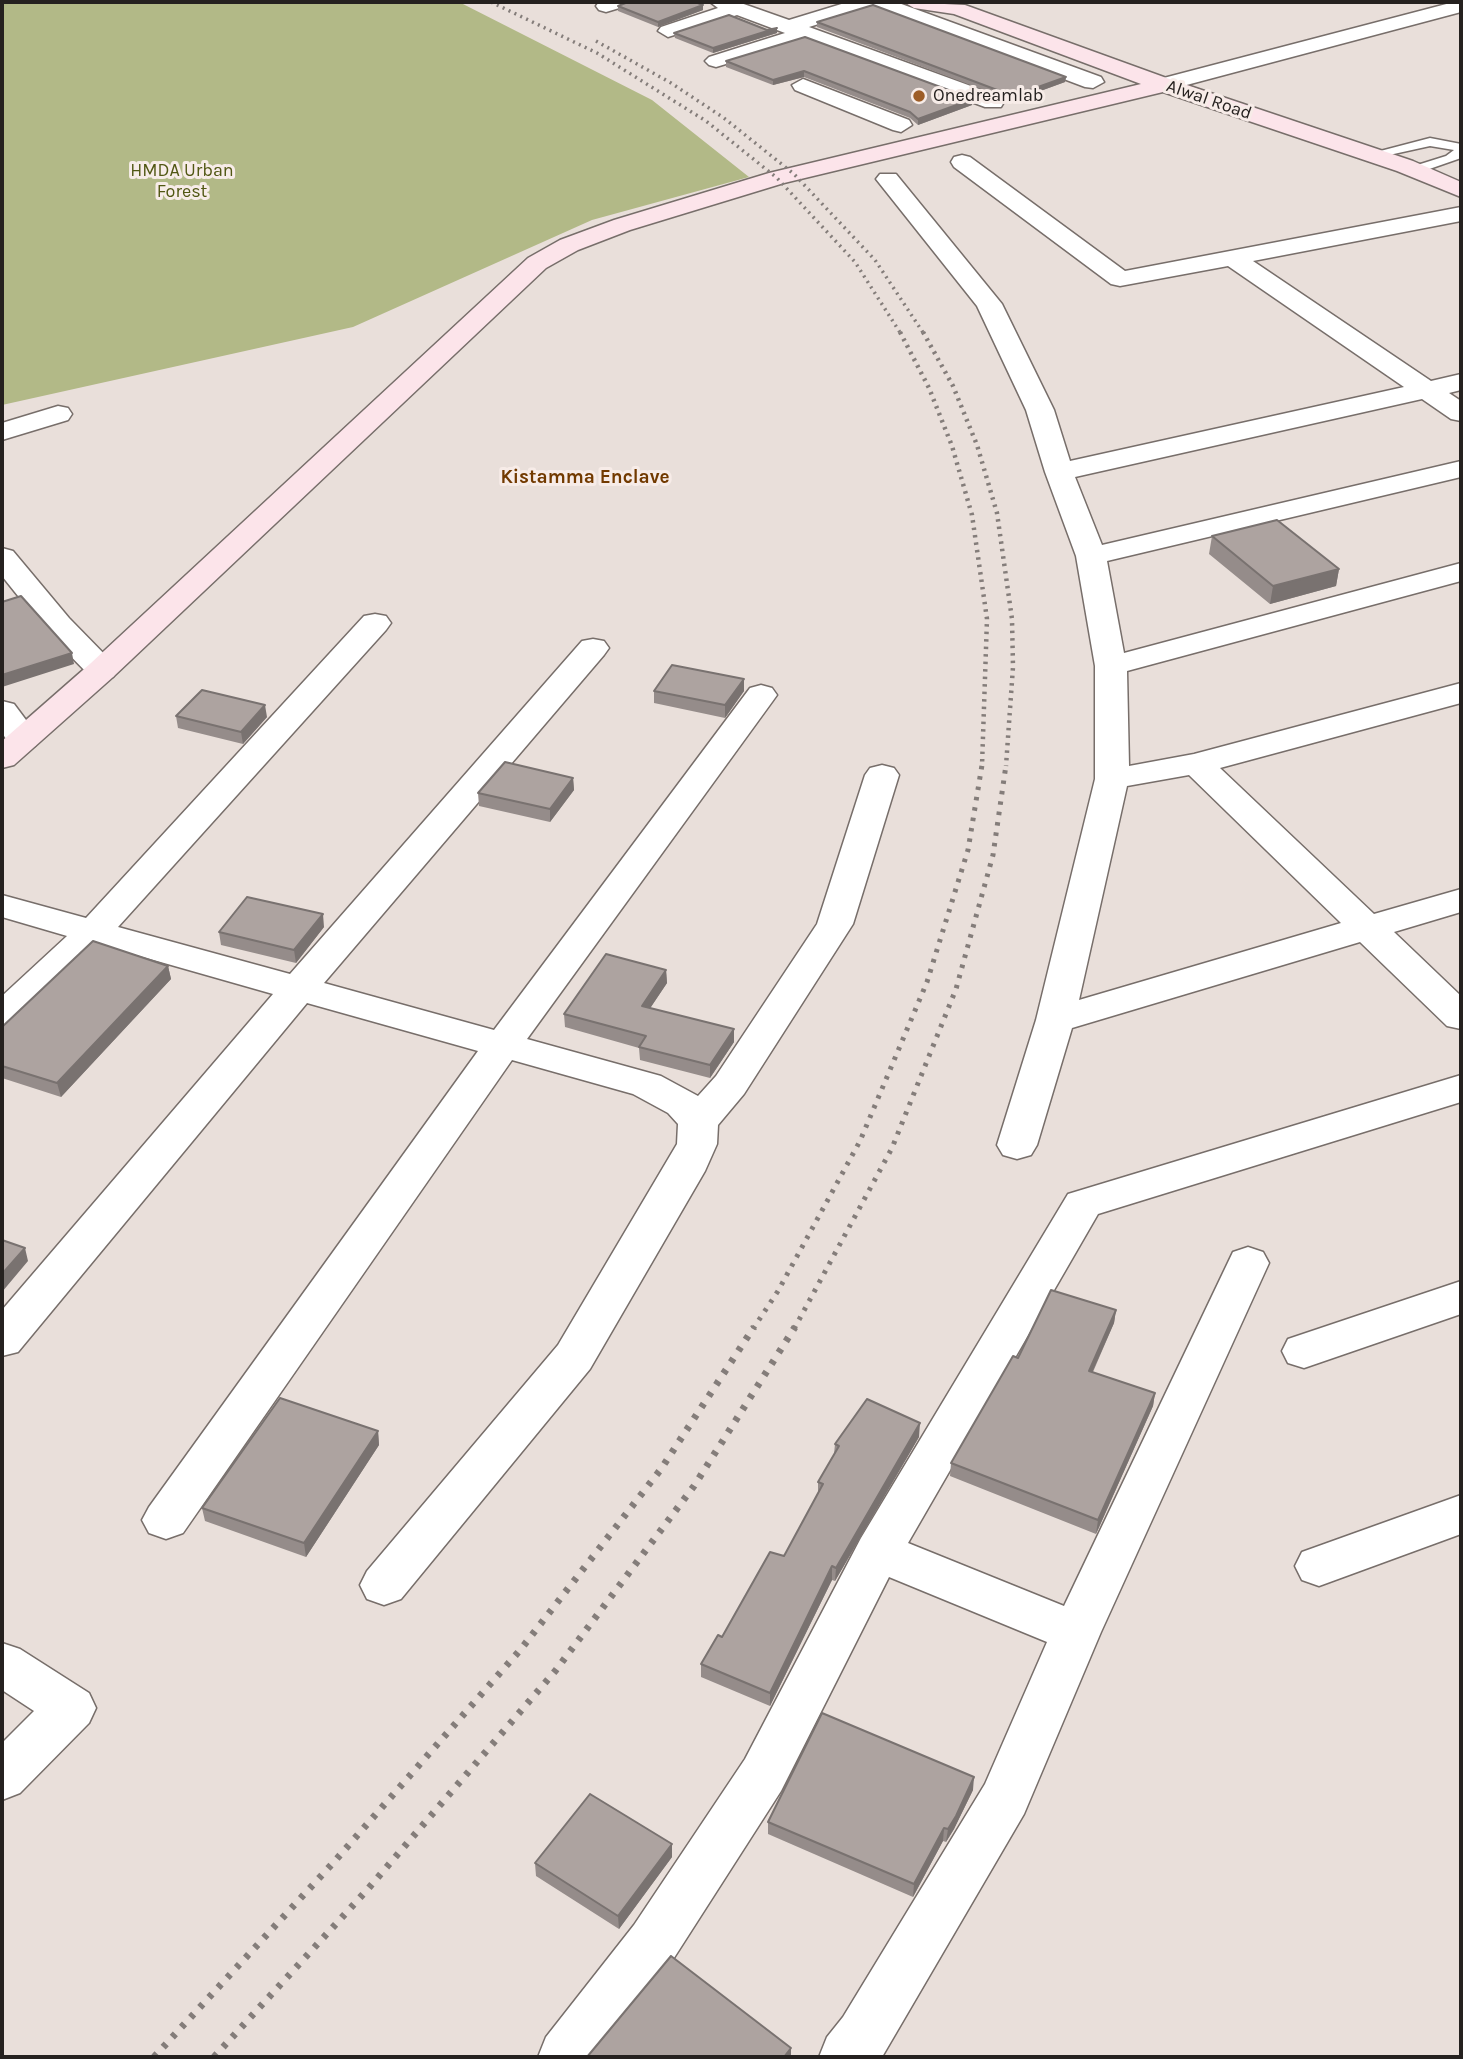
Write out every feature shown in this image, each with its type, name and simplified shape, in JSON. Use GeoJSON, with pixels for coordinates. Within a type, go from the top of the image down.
{"type":"FeatureCollection","features":[{"type":"Feature","properties":{"kind":"street"},"geometry":{"type":"LineString","coordinates":[[716,61],[868,2]]}},
{"type":"Feature","properties":{"kind":"street"},"geometry":{"type":"LineString","coordinates":[[878,2],[1093,82]]}},
{"type":"Feature","properties":{"kind":"street","name":"Alwal Road"},"geometry":{"type":"LineString","coordinates":[[914,2],[952,5],[1164,85],[1415,170],[1461,190]]}},
{"type":"Feature","properties":{"kind":"street"},"geometry":{"type":"LineString","coordinates":[[668,31],[729,5],[993,102]]}},
{"type":"Feature","properties":{"kind":"street"},"geometry":{"type":"LineString","coordinates":[[2,711],[12,749],[102,670],[537,263],[569,245],[622,225],[777,178],[1164,85],[1450,7]]}},
{"type":"Feature","properties":{"kind":"street"},"geometry":{"type":"LineString","coordinates":[[874,60],[794,88],[901,125]]}},
{"type":"Feature","properties":{"kind":"street"},"geometry":{"type":"LineString","coordinates":[[962,162],[1120,279],[1461,214]]}},
{"type":"Feature","properties":{"kind":"street"},"geometry":{"type":"LineString","coordinates":[[888,179],[989,304],[1040,410],[1059,472],[1091,556],[1111,666],[1112,779],[1055,1020],[1017,1145]]}},
{"type":"Feature","properties":{"kind":"street"},"geometry":{"type":"LineString","coordinates":[[1231,257],[1461,413]]}},
{"type":"Feature","properties":{"kind":"street"},"geometry":{"type":"LineString","coordinates":[[1059,472],[1461,382]]}},
{"type":"Feature","properties":{"kind":"street"},"geometry":{"type":"LineString","coordinates":[[2,432],[58,414]]}},
{"type":"Feature","properties":{"kind":"street"},"geometry":{"type":"LineString","coordinates":[[1091,556],[1461,469]]}},
{"type":"Feature","properties":{"kind":"street"},"geometry":{"type":"LineString","coordinates":[[2,557],[16,597],[102,670]]}},
{"type":"Feature","properties":{"kind":"street"},"geometry":{"type":"LineString","coordinates":[[1111,666],[1461,572]]}},
{"type":"Feature","properties":{"kind":"street"},"geometry":{"type":"LineString","coordinates":[[2,1017],[94,931],[375,623]]}},
{"type":"Feature","properties":{"kind":"street"},"geometry":{"type":"LineString","coordinates":[[2,1340],[298,989],[593,648]]}},
{"type":"Feature","properties":{"kind":"street"},"geometry":{"type":"LineString","coordinates":[[1112,779],[1195,764],[1461,694]]}},
{"type":"Feature","properties":{"kind":"street"},"geometry":{"type":"LineString","coordinates":[[166,1520],[501,1047],[761,695]]}},
{"type":"Feature","properties":{"kind":"street"},"geometry":{"type":"LineString","coordinates":[[1195,764],[1371,928],[1461,1017]]}},
{"type":"Feature","properties":{"kind":"street"},"geometry":{"type":"LineString","coordinates":[[384,1585],[574,1357],[684,1171],[697,1144],[698,1122],[730,1085],[835,924],[882,775]]}},
{"type":"Feature","properties":{"kind":"street"},"geometry":{"type":"LineString","coordinates":[[1055,1020],[1461,900]]}},
{"type":"Feature","properties":{"kind":"street"},"geometry":{"type":"LineString","coordinates":[[2,906],[501,1047],[647,1085],[682,1103],[698,1122]]}},
{"type":"Feature","properties":{"kind":"street"},"geometry":{"type":"LineString","coordinates":[[566,2057],[653,1943],[763,1775],[878,1552],[1083,1203],[1461,1088]]}},
{"type":"Feature","properties":{"kind":"street"},"geometry":{"type":"LineString","coordinates":[[846,2057],[863,2036],[1005,1798],[1076,1632],[1248,1263]]}},
{"type":"Feature","properties":{"kind":"street"},"geometry":{"type":"LineString","coordinates":[[1304,1351],[1461,1297]]}},
{"type":"Feature","properties":{"kind":"street"},"geometry":{"type":"LineString","coordinates":[[1319,1566],[1461,1514]]}},
{"type":"Feature","properties":{"kind":"street"},"geometry":{"type":"LineString","coordinates":[[878,1552],[1076,1632]]}},
{"type":"Feature","properties":{"kind":"street"},"geometry":{"type":"LineString","coordinates":[[2,1664],[71,1708],[2,1777]]}},
{"type":"Feature","properties":{"kind":"lane"},"geometry":{"type":"LineString","coordinates":[[1371,155],[1430,142],[1447,143],[1461,148],[1461,153],[1415,170]]}},
{"type":"Feature","properties":{"kind":"green space","name":"HMDA Urban Forest"},"geometry":{"type":"Polygon","coordinates":[[[2,2],[459,2],[652,100],[749,177],[592,220],[353,327],[2,405],[2,2]]]}},
{"type":"Feature","properties":{"kind":"building"},"geometry":{"type":"Polygon","coordinates":[[[628,2],[695,2],[703,5],[658,22],[618,6],[628,2]]]}},
{"type":"Feature","properties":{"kind":"building"},"geometry":{"type":"Polygon","coordinates":[[[873,5],[1066,77],[1013,96],[817,22],[873,5]]]}},
{"type":"Feature","properties":{"kind":"building"},"geometry":{"type":"Polygon","coordinates":[[[729,15],[767,30],[777,28],[713,48],[674,33],[729,15]]]}},
{"type":"Feature","properties":{"kind":"building"},"geometry":{"type":"Polygon","coordinates":[[[805,37],[973,99],[918,119],[910,112],[804,71],[773,80],[726,61],[805,37]]]}},
{"type":"Feature","properties":{"kind":"building"},"geometry":{"type":"Polygon","coordinates":[[[1277,520],[1339,569],[1273,586],[1212,536],[1277,520]]]}},
{"type":"Feature","properties":{"kind":"building"},"geometry":{"type":"Polygon","coordinates":[[[21,596],[72,653],[2,675],[2,602],[21,596]]]}},
{"type":"Feature","properties":{"kind":"building"},"geometry":{"type":"Polygon","coordinates":[[[672,665],[744,679],[725,705],[654,691],[672,665]]]}},
{"type":"Feature","properties":{"kind":"building"},"geometry":{"type":"Polygon","coordinates":[[[202,690],[265,705],[241,732],[176,716],[202,690]]]}},
{"type":"Feature","properties":{"kind":"building"},"geometry":{"type":"Polygon","coordinates":[[[505,762],[573,778],[550,809],[478,793],[505,762]]]}},
{"type":"Feature","properties":{"kind":"building"},"geometry":{"type":"Polygon","coordinates":[[[247,897],[323,914],[294,950],[219,932],[247,897]]]}},
{"type":"Feature","properties":{"kind":"building"},"geometry":{"type":"Polygon","coordinates":[[[93,941],[168,966],[57,1083],[2,1066],[2,1027],[93,941]]]}},
{"type":"Feature","properties":{"kind":"building"},"geometry":{"type":"Polygon","coordinates":[[[606,954],[666,970],[642,1006],[734,1029],[710,1065],[639,1047],[646,1036],[564,1014],[606,954]]]}},
{"type":"Feature","properties":{"kind":"building"},"geometry":{"type":"Polygon","coordinates":[[[2,1240],[25,1248],[2,1274],[2,1240]]]}},
{"type":"Feature","properties":{"kind":"building"},"geometry":{"type":"Polygon","coordinates":[[[1051,1290],[1116,1310],[1089,1371],[1155,1393],[1098,1520],[951,1463],[1013,1356],[1018,1358],[1051,1290]]]}},
{"type":"Feature","properties":{"kind":"building"},"geometry":{"type":"Polygon","coordinates":[[[280,1398],[378,1431],[304,1543],[202,1508],[280,1398]]]}},
{"type":"Feature","properties":{"kind":"building"},"geometry":{"type":"Polygon","coordinates":[[[867,1399],[920,1423],[836,1568],[832,1566],[770,1693],[701,1664],[718,1635],[722,1637],[770,1552],[784,1556],[823,1484],[818,1482],[839,1446],[835,1444],[867,1399]]]}},
{"type":"Feature","properties":{"kind":"building"},"geometry":{"type":"Polygon","coordinates":[[[822,1713],[974,1777],[956,1816],[948,1829],[944,1828],[914,1884],[768,1822],[822,1713]]]}},
{"type":"Feature","properties":{"kind":"building"},"geometry":{"type":"Polygon","coordinates":[[[590,1794],[672,1844],[618,1916],[535,1863],[590,1794]]]}},
{"type":"Feature","properties":{"kind":"building"},"geometry":{"type":"Polygon","coordinates":[[[671,1956],[791,2048],[784,2057],[587,2057],[671,1956]]]}},
{"type":"Feature","properties":{"kind":"railway"},"geometry":{"type":"LineString","coordinates":[[491,2],[597,53],[706,121],[777,178],[855,262],[901,334]]}},
{"type":"Feature","properties":{"kind":"railway"},"geometry":{"type":"LineString","coordinates":[[596,41],[671,83],[724,118],[794,174],[875,260],[924,334]]}},
{"type":"Feature","properties":{"kind":"railway"},"geometry":{"type":"LineString","coordinates":[[900,332],[929,388],[952,446],[972,515],[987,619],[982,766]]}},
{"type":"Feature","properties":{"kind":"railway"},"geometry":{"type":"LineString","coordinates":[[923,332],[953,386],[977,445],[997,513],[1012,619],[1013,667],[1006,766]]}},
{"type":"Feature","properties":{"kind":"railway"},"geometry":{"type":"LineString","coordinates":[[753,1329],[778,1291],[860,1141],[927,982],[968,850],[982,765]]}},
{"type":"Feature","properties":{"kind":"railway"},"geometry":{"type":"LineString","coordinates":[[794,1329],[892,1148],[956,989],[993,855],[1006,765]]}},
{"type":"Feature","properties":{"kind":"railway"},"geometry":{"type":"LineString","coordinates":[[154,2057],[333,1863],[521,1649],[661,1469],[754,1327]]}},
{"type":"Feature","properties":{"kind":"railway"},"geometry":{"type":"LineString","coordinates":[[214,2057],[367,1890],[556,1670],[694,1486],[795,1327]]}},
{"type":"Feature","properties":{"kind":"place","name":"Onedreamlab"},"geometry":{"type":"Point","coordinates":[919,96]}},
{"type":"Feature","properties":{"kind":"district","name":"Kistamma Enclave"},"geometry":{"type":"Point","coordinates":[585,478]}}]}
